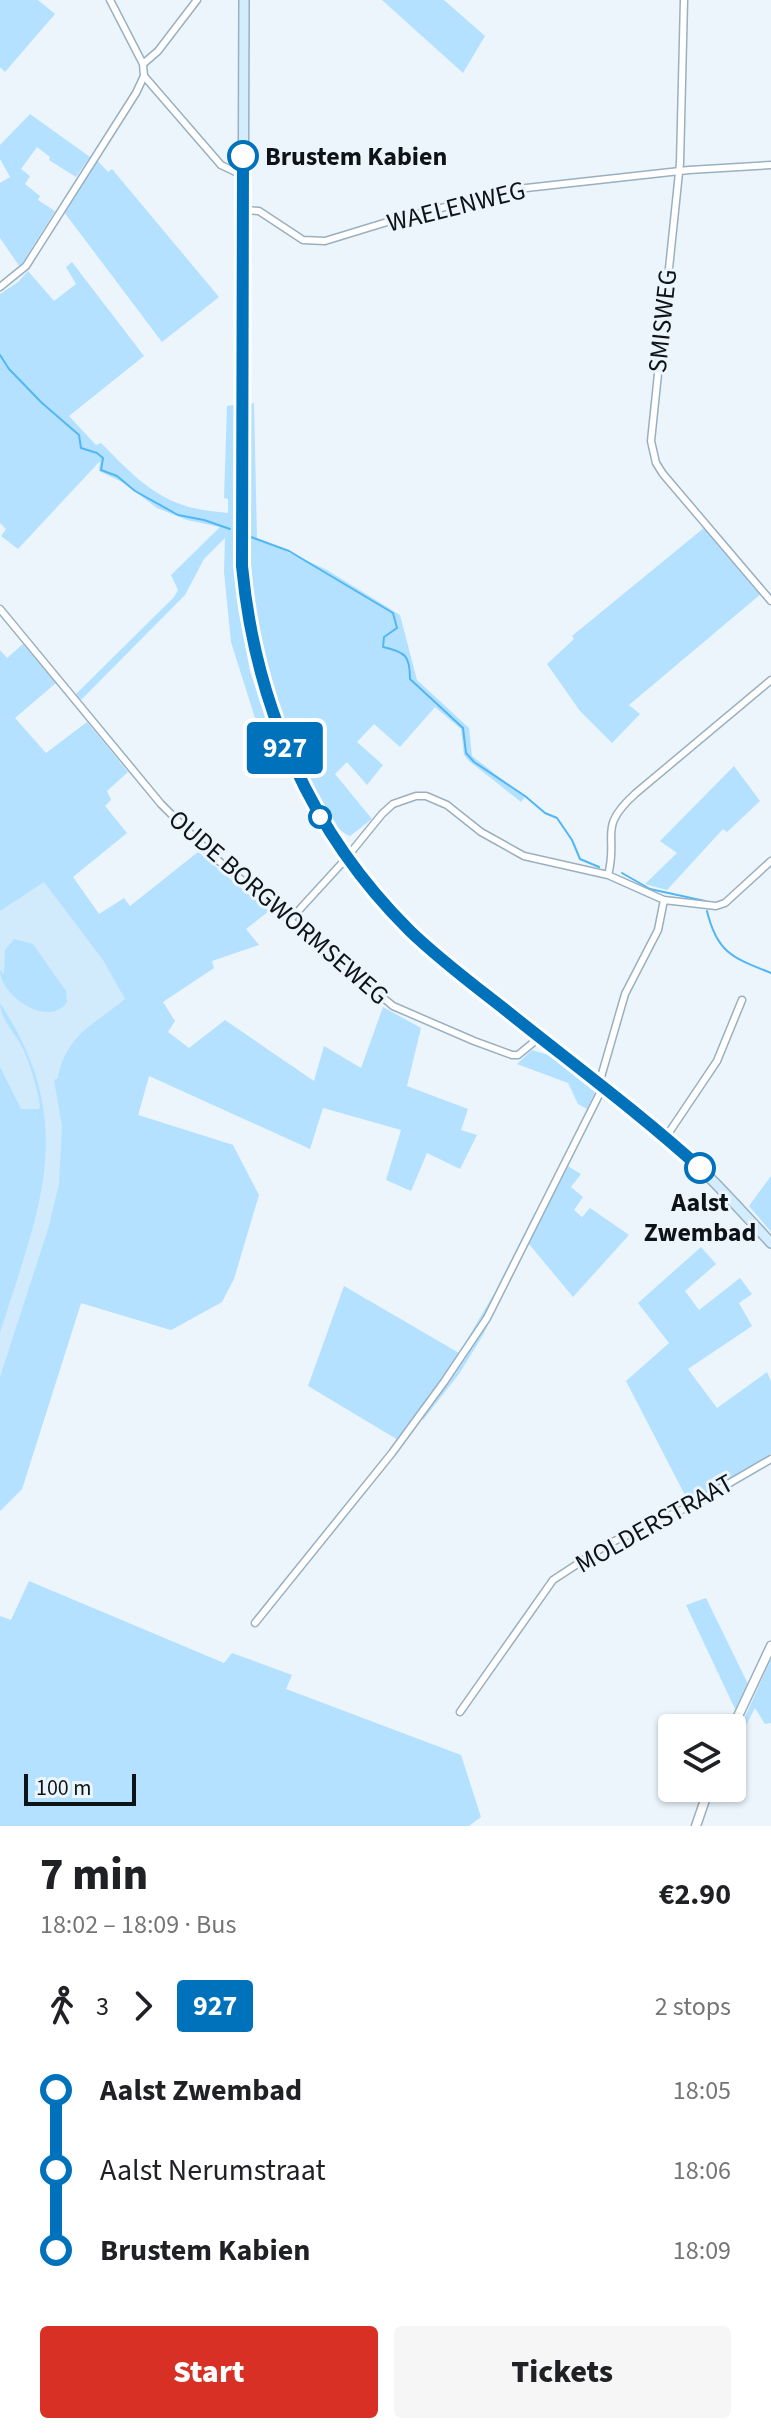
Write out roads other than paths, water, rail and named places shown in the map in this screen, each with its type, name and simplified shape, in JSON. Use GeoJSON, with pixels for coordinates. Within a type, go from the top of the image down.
{"type":"FeatureCollection","features":[{"type":"Feature","properties":{"kind":"main road"},"geometry":{"type":"LineString","coordinates":[[244,0],[240,532],[249,625],[265,694],[286,751],[307,795],[346,857],[366,884],[420,940],[666,1137],[771,1243]]}},
{"type":"Feature","properties":{"kind":"street"},"geometry":{"type":"LineString","coordinates":[[0,287],[26,266],[144,76],[143,64],[110,0]]}},
{"type":"Feature","properties":{"kind":"street"},"geometry":{"type":"LineString","coordinates":[[143,64],[158,51],[197,0]]}},
{"type":"Feature","properties":{"kind":"street","name":"SMISWEG"},"geometry":{"type":"LineString","coordinates":[[684,0],[679,172],[653,407],[653,452],[672,486],[771,601]]}},
{"type":"Feature","properties":{"kind":"street"},"geometry":{"type":"LineString","coordinates":[[144,76],[221,165],[242,175]]}},
{"type":"Feature","properties":{"kind":"street","name":"WAELENWEG"},"geometry":{"type":"LineString","coordinates":[[242,210],[264,214],[303,240],[325,241],[397,219],[517,189],[771,165]]}},
{"type":"Feature","properties":{"kind":"street","name":"OUDE BORGWORMSEWEG"},"geometry":{"type":"LineString","coordinates":[[0,609],[181,827],[377,995],[406,1013],[512,1055],[518,1055],[540,1037]]}},
{"type":"Feature","properties":{"kind":"street"},"geometry":{"type":"LineString","coordinates":[[608,875],[613,858],[610,830],[617,812],[771,680]]}},
{"type":"Feature","properties":{"kind":"street"},"geometry":{"type":"LineString","coordinates":[[289,921],[393,804],[406,798],[426,796],[447,805],[481,832],[524,856],[608,875],[664,900],[716,906],[725,903],[771,861]]}},
{"type":"Feature","properties":{"kind":"street"},"geometry":{"type":"LineString","coordinates":[[255,1623],[392,1453],[487,1318],[601,1086],[625,994],[658,930],[664,900]]}},
{"type":"Feature","properties":{"kind":"street"},"geometry":{"type":"LineString","coordinates":[[666,1137],[717,1061],[742,1000]]}},
{"type":"Feature","properties":{"kind":"street","name":"MOLDERSTRAAT"},"geometry":{"type":"LineString","coordinates":[[460,1712],[553,1580],[608,1544],[690,1506],[771,1459]]}},
{"type":"Feature","properties":{"kind":"street"},"geometry":{"type":"LineString","coordinates":[[739,1714],[771,1646]]}},
{"type":"Feature","properties":{"kind":"street"},"geometry":{"type":"LineString","coordinates":[[696,1826],[704,1802]]}},
{"type":"Feature","properties":{"kind":"waterway"},"geometry":{"type":"LineString","coordinates":[[0,355],[9,369],[42,403],[79,435],[81,448],[103,458],[101,470],[117,476],[135,491],[178,515],[230,529]]}},
{"type":"Feature","properties":{"kind":"waterway"},"geometry":{"type":"LineString","coordinates":[[251,537],[289,551],[393,613],[397,628],[384,637],[383,647],[405,656],[410,679],[463,728],[466,753],[545,813],[557,818],[580,859],[599,867]]}},
{"type":"Feature","properties":{"kind":"waterway"},"geometry":{"type":"LineString","coordinates":[[622,873],[650,889],[705,901]]}},
{"type":"Feature","properties":{"kind":"waterway"},"geometry":{"type":"LineString","coordinates":[[707,911],[716,936],[728,952],[771,973]]}},
{"type":"Feature","properties":{"kind":"place","name":"Brustem Kabien"},"geometry":{"type":"Point","coordinates":[243,156]}},
{"type":"Feature","properties":{"kind":"place","name":"Aalst Zwembad"},"geometry":{"type":"Point","coordinates":[700,1168]}}]}
